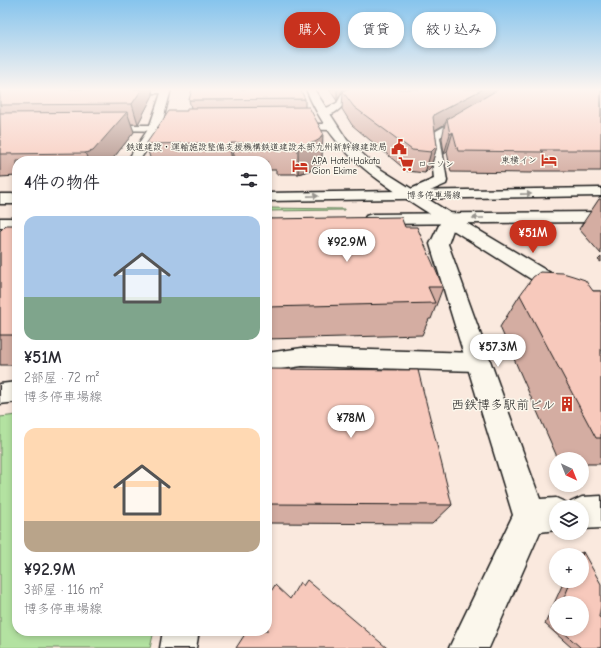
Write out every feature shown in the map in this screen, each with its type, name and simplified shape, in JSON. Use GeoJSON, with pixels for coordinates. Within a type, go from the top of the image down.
{"type":"FeatureCollection","features":[{"type":"Feature","properties":{"kind":"street"},"geometry":{"type":"LineString","coordinates":[[136,156],[155,128],[158,119]]}},
{"type":"Feature","properties":{"kind":"street"},"geometry":{"type":"LineString","coordinates":[[327,119],[343,143],[372,170],[409,195],[450,218],[492,247],[601,312]]}},
{"type":"Feature","properties":{"kind":"street"},"geometry":{"type":"LineString","coordinates":[[409,195],[441,181],[435,136],[463,119]]}},
{"type":"Feature","properties":{"kind":"street"},"geometry":{"type":"LineString","coordinates":[[283,127],[331,127]]}},
{"type":"Feature","properties":{"kind":"street"},"geometry":{"type":"LineString","coordinates":[[93,128],[187,128]]}},
{"type":"Feature","properties":{"kind":"street","name":"博多停車場線"},"geometry":{"type":"LineString","coordinates":[[272,197],[601,192]]}},
{"type":"Feature","properties":{"kind":"street"},"geometry":{"type":"LineString","coordinates":[[0,199],[12,198]]}},
{"type":"Feature","properties":{"kind":"street"},"geometry":{"type":"LineString","coordinates":[[354,220],[601,217]]}},
{"type":"Feature","properties":{"kind":"street"},"geometry":{"type":"LineString","coordinates":[[450,218],[439,244],[477,362],[543,515],[469,648]]}},
{"type":"Feature","properties":{"kind":"street"},"geometry":{"type":"LineString","coordinates":[[0,224],[12,223]]}},
{"type":"Feature","properties":{"kind":"street"},"geometry":{"type":"LineString","coordinates":[[272,361],[302,357],[477,362]]}},
{"type":"Feature","properties":{"kind":"street"},"geometry":{"type":"LineString","coordinates":[[0,394],[12,393]]}},
{"type":"Feature","properties":{"kind":"street"},"geometry":{"type":"LineString","coordinates":[[589,513],[601,512]]}},
{"type":"Feature","properties":{"kind":"street"},"geometry":{"type":"LineString","coordinates":[[178,648],[180,636]]}},
{"type":"Feature","properties":{"kind":"green space"},"geometry":{"type":"Polygon","coordinates":[[[272,208],[344,209],[272,211],[272,208]]]}},
{"type":"Feature","properties":{"kind":"green space"},"geometry":{"type":"Polygon","coordinates":[[[12,416],[12,636],[153,636],[150,648],[0,648],[0,417],[12,416]]]}},
{"type":"Feature","properties":{"kind":"building"},"geometry":{"type":"Polygon","coordinates":[[[0,119],[121,119],[93,151],[85,153],[0,154],[0,119]]]}},
{"type":"Feature","properties":{"kind":"building"},"geometry":{"type":"Polygon","coordinates":[[[163,119],[316,119],[323,133],[320,139],[315,142],[298,147],[275,147],[276,143],[231,143],[230,148],[201,148],[202,143],[146,144],[163,119]]]}},
{"type":"Feature","properties":{"kind":"building"},"geometry":{"type":"Polygon","coordinates":[[[371,119],[433,119],[437,146],[431,152],[412,150],[371,119]]]}},
{"type":"Feature","properties":{"kind":"building"},"geometry":{"type":"Polygon","coordinates":[[[447,119],[601,119],[601,150],[541,150],[543,152],[458,151],[453,132],[450,134],[447,119]]]}},
{"type":"Feature","properties":{"kind":"building"},"geometry":{"type":"Polygon","coordinates":[[[401,217],[405,227],[417,227],[443,287],[428,287],[435,303],[272,307],[272,219],[401,217]]]}},
{"type":"Feature","properties":{"kind":"building"},"geometry":{"type":"Polygon","coordinates":[[[6,225],[12,225],[12,335],[0,335],[0,231],[6,225]]]}},
{"type":"Feature","properties":{"kind":"building"},"geometry":{"type":"Polygon","coordinates":[[[540,272],[563,273],[573,276],[585,280],[593,291],[601,291],[601,438],[596,438],[520,295],[533,277],[540,272]]]}},
{"type":"Feature","properties":{"kind":"building"},"geometry":{"type":"Polygon","coordinates":[[[272,369],[418,370],[452,505],[272,504],[272,369]]]}},
{"type":"Feature","properties":{"kind":"building"},"geometry":{"type":"Polygon","coordinates":[[[589,563],[601,584],[601,605],[599,617],[601,618],[601,648],[581,648],[568,636],[589,636],[589,596],[565,596],[568,588],[589,588],[589,563]]]}},
{"type":"Feature","properties":{"kind":"building"},"geometry":{"type":"Polygon","coordinates":[[[307,580],[387,648],[236,648],[244,636],[272,636],[272,590],[275,585],[290,599],[300,582],[303,586],[307,580]]]}},
{"type":"Feature","properties":{"kind":"place","name":"鉄道建設・運輸施設整備支援機構鉄道建設本部九州新幹線建設局"},"geometry":{"type":"Point","coordinates":[399,147]}},
{"type":"Feature","properties":{"kind":"place","name":"東横イン"},"geometry":{"type":"Point","coordinates":[549,160]}},
{"type":"Feature","properties":{"kind":"place","name":"ローソン"},"geometry":{"type":"Point","coordinates":[406,164]}},
{"type":"Feature","properties":{"kind":"place","name":"APA Hotel Hakata Gion Ekime"},"geometry":{"type":"Point","coordinates":[300,166]}},
{"type":"Feature","properties":{"kind":"place","name":"西鉄博多駅前ビル"},"geometry":{"type":"Point","coordinates":[567,404]}}]}
